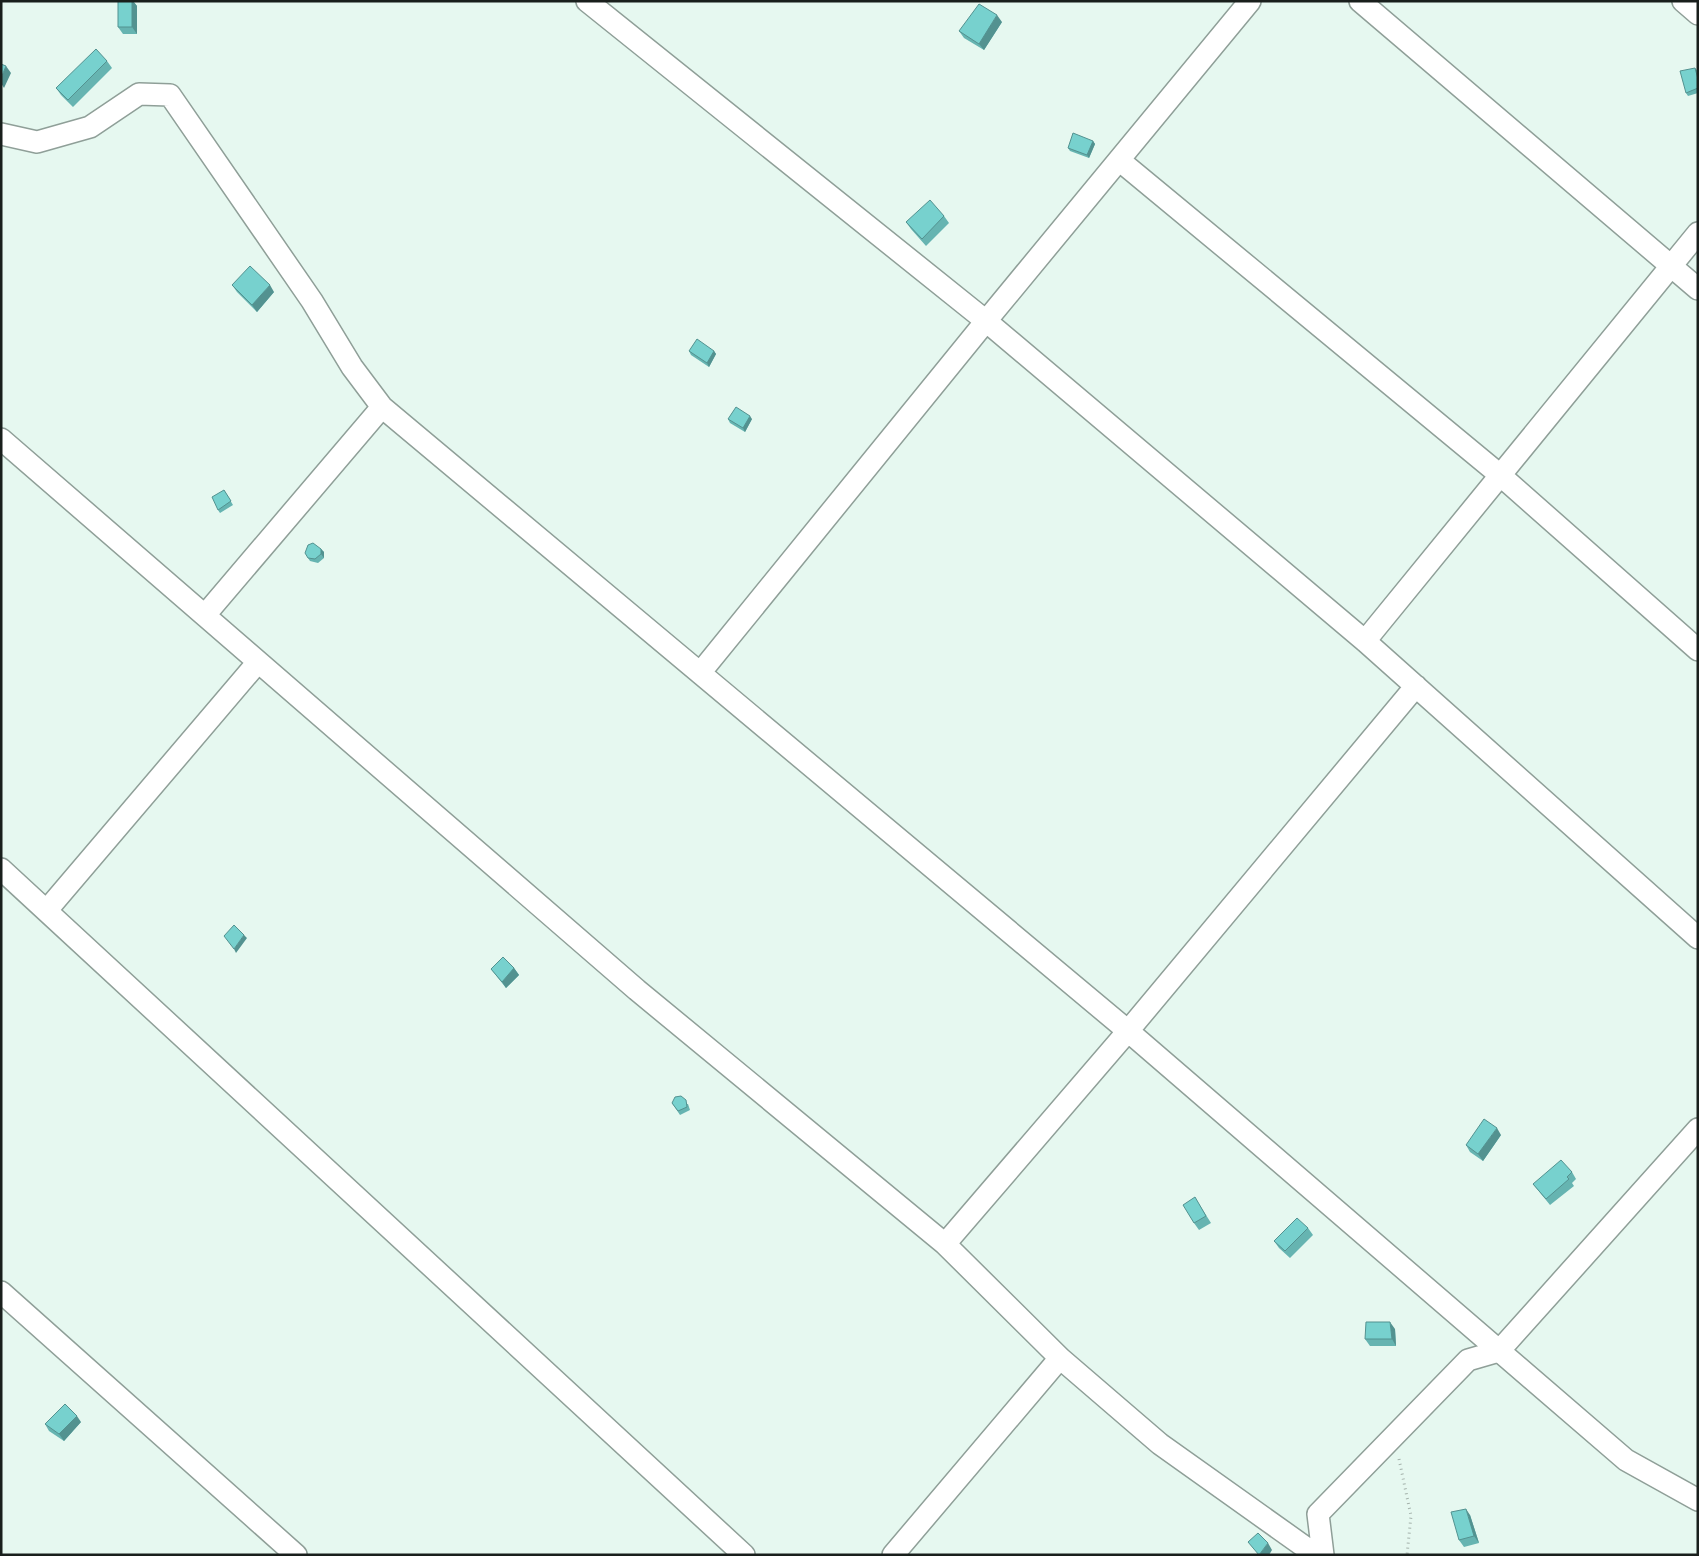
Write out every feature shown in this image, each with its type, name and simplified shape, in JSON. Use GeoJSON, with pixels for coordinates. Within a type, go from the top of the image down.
{"type":"FeatureCollection","features":[{"type":"Feature","properties":{"kind":"street"},"geometry":{"type":"LineString","coordinates":[[587,1],[986,321],[1365,641],[1698,938]]}},
{"type":"Feature","properties":{"kind":"street"},"geometry":{"type":"LineString","coordinates":[[700,673],[986,321],[1250,1]]}},
{"type":"Feature","properties":{"kind":"street"},"geometry":{"type":"LineString","coordinates":[[1360,1],[1698,289]]}},
{"type":"Feature","properties":{"kind":"street"},"geometry":{"type":"LineString","coordinates":[[1683,1],[1698,14]]}},
{"type":"Feature","properties":{"kind":"street"},"geometry":{"type":"LineString","coordinates":[[1,134],[37,142],[90,127],[139,94],[170,95],[312,301],[352,367],[382,407],[1128,1031],[1626,1460],[1698,1500]]}},
{"type":"Feature","properties":{"kind":"street"},"geometry":{"type":"LineString","coordinates":[[1119,160],[1500,475],[1698,650]]}},
{"type":"Feature","properties":{"kind":"street"},"geometry":{"type":"LineString","coordinates":[[1365,641],[1698,233]]}},
{"type":"Feature","properties":{"kind":"street"},"geometry":{"type":"LineString","coordinates":[[205,615],[382,407]]}},
{"type":"Feature","properties":{"kind":"street"},"geometry":{"type":"LineString","coordinates":[[1,439],[637,990],[945,1244],[1060,1358],[1160,1444],[1316,1555]]}},
{"type":"Feature","properties":{"kind":"street"},"geometry":{"type":"LineString","coordinates":[[47,910],[258,662]]}},
{"type":"Feature","properties":{"kind":"street"},"geometry":{"type":"LineString","coordinates":[[945,1244],[1128,1031],[1416,686]]}},
{"type":"Feature","properties":{"kind":"street"},"geometry":{"type":"LineString","coordinates":[[1,868],[744,1555]]}},
{"type":"Feature","properties":{"kind":"street"},"geometry":{"type":"LineString","coordinates":[[1323,1555],[1318,1514],[1468,1360],[1499,1351],[1698,1129]]}},
{"type":"Feature","properties":{"kind":"street"},"geometry":{"type":"LineString","coordinates":[[1,1292],[296,1555]]}},
{"type":"Feature","properties":{"kind":"street"},"geometry":{"type":"LineString","coordinates":[[893,1555],[1060,1358]]}},
{"type":"Feature","properties":{"kind":"path"},"geometry":{"type":"LineString","coordinates":[[1394,1436],[1411,1516],[1406,1555]]}},
{"type":"Feature","properties":{"kind":"building"},"geometry":{"type":"Polygon","coordinates":[[[118,1],[132,1],[132,27],[118,27],[118,1]]]}},
{"type":"Feature","properties":{"kind":"building"},"geometry":{"type":"Polygon","coordinates":[[[979,4],[997,15],[979,44],[959,31],[979,4]]]}},
{"type":"Feature","properties":{"kind":"building"},"geometry":{"type":"Polygon","coordinates":[[[96,49],[107,61],[68,100],[56,88],[96,49]]]}},
{"type":"Feature","properties":{"kind":"building"},"geometry":{"type":"Polygon","coordinates":[[[1,64],[6,66],[1,78],[1,64]]]}},
{"type":"Feature","properties":{"kind":"building"},"geometry":{"type":"Polygon","coordinates":[[[1695,68],[1698,88],[1686,93],[1680,71],[1695,68]]]}},
{"type":"Feature","properties":{"kind":"building"},"geometry":{"type":"Polygon","coordinates":[[[1073,133],[1093,141],[1087,155],[1068,148],[1073,133]]]}},
{"type":"Feature","properties":{"kind":"building"},"geometry":{"type":"Polygon","coordinates":[[[930,200],[944,216],[922,239],[906,222],[930,200]]]}},
{"type":"Feature","properties":{"kind":"building"},"geometry":{"type":"Polygon","coordinates":[[[250,266],[270,285],[252,305],[232,285],[250,266]]]}},
{"type":"Feature","properties":{"kind":"building"},"geometry":{"type":"Polygon","coordinates":[[[697,339],[714,351],[707,363],[689,351],[697,339]]]}},
{"type":"Feature","properties":{"kind":"building"},"geometry":{"type":"Polygon","coordinates":[[[736,407],[750,416],[743,428],[728,419],[736,407]]]}},
{"type":"Feature","properties":{"kind":"building"},"geometry":{"type":"Polygon","coordinates":[[[224,490],[231,501],[218,510],[212,497],[224,490]]]}},
{"type":"Feature","properties":{"kind":"building"},"geometry":{"type":"Polygon","coordinates":[[[313,543],[321,549],[321,554],[315,559],[308,558],[305,553],[308,545],[313,543]]]}},
{"type":"Feature","properties":{"kind":"building"},"geometry":{"type":"Polygon","coordinates":[[[234,925],[244,935],[234,949],[224,936],[234,925]]]}},
{"type":"Feature","properties":{"kind":"building"},"geometry":{"type":"Polygon","coordinates":[[[503,957],[514,968],[502,982],[491,969],[503,957]]]}},
{"type":"Feature","properties":{"kind":"building"},"geometry":{"type":"Polygon","coordinates":[[[681,1096],[686,1100],[687,1107],[678,1111],[672,1103],[675,1097],[681,1096]]]}},
{"type":"Feature","properties":{"kind":"building"},"geometry":{"type":"Polygon","coordinates":[[[1484,1119],[1497,1128],[1478,1154],[1466,1145],[1484,1119]]]}},
{"type":"Feature","properties":{"kind":"building"},"geometry":{"type":"Polygon","coordinates":[[[1561,1160],[1572,1172],[1567,1177],[1569,1179],[1546,1199],[1533,1184],[1561,1160]]]}},
{"type":"Feature","properties":{"kind":"building"},"geometry":{"type":"Polygon","coordinates":[[[1195,1197],[1206,1216],[1194,1223],[1183,1205],[1195,1197]]]}},
{"type":"Feature","properties":{"kind":"building"},"geometry":{"type":"Polygon","coordinates":[[[1297,1218],[1308,1228],[1285,1251],[1274,1241],[1297,1218]]]}},
{"type":"Feature","properties":{"kind":"building"},"geometry":{"type":"Polygon","coordinates":[[[1366,1322],[1390,1322],[1392,1339],[1365,1339],[1366,1322]]]}},
{"type":"Feature","properties":{"kind":"building"},"geometry":{"type":"Polygon","coordinates":[[[65,1404],[77,1416],[59,1434],[45,1424],[65,1404]]]}},
{"type":"Feature","properties":{"kind":"building"},"geometry":{"type":"Polygon","coordinates":[[[1466,1509],[1474,1536],[1459,1540],[1451,1512],[1466,1509]]]}},
{"type":"Feature","properties":{"kind":"building"},"geometry":{"type":"Polygon","coordinates":[[[1258,1533],[1268,1543],[1259,1555],[1248,1542],[1258,1533]]]}}]}
